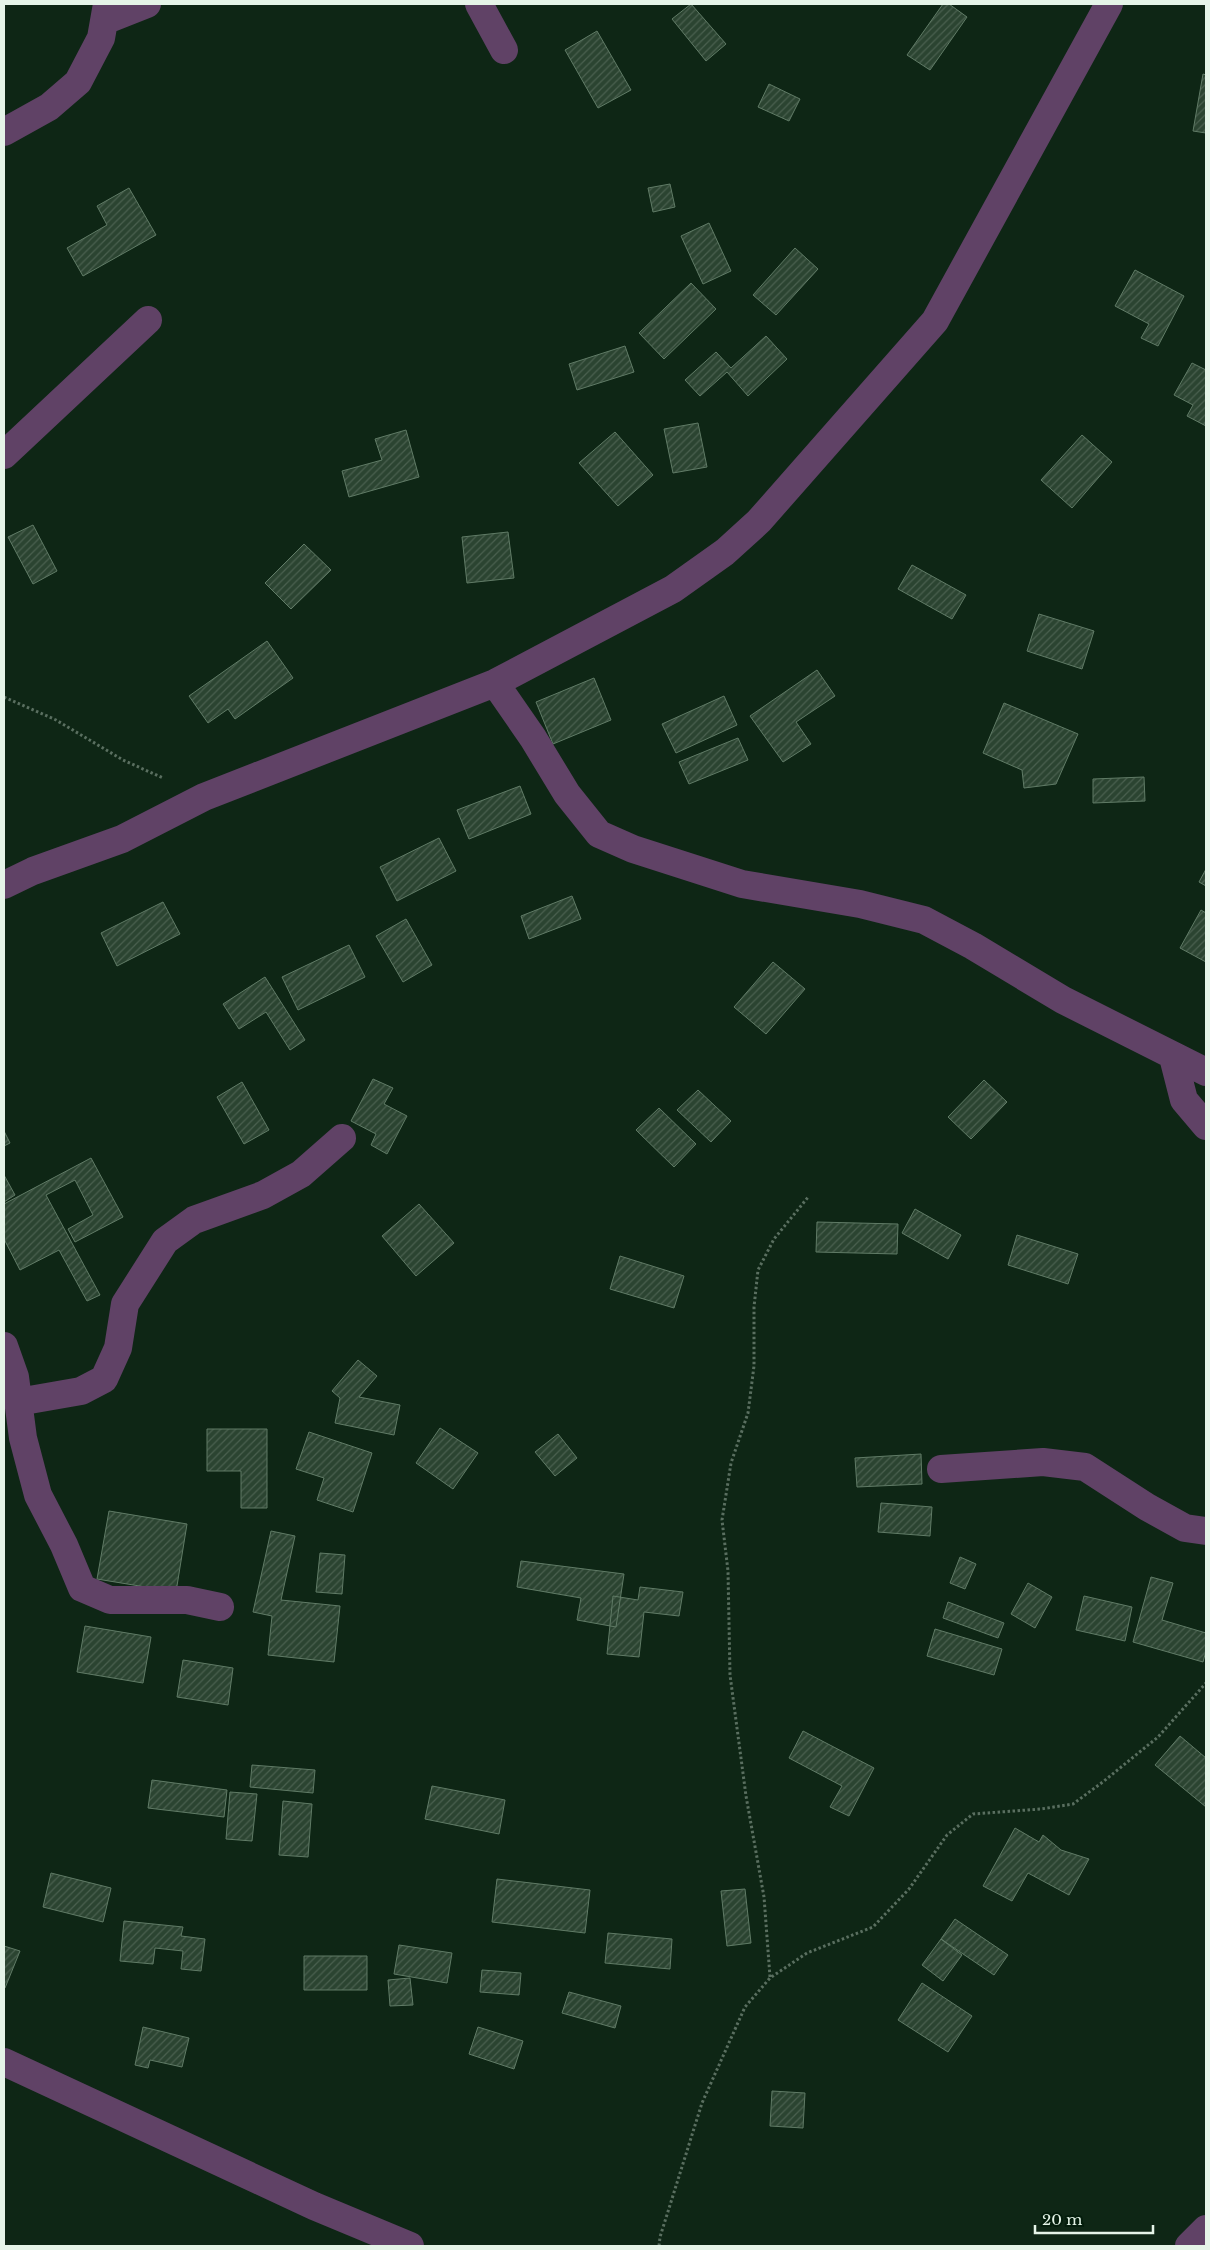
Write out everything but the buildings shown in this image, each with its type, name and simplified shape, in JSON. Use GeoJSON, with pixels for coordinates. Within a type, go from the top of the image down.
{"type":"FeatureCollection","features":[{"type":"Feature","properties":{"kind":"street"},"geometry":{"type":"LineString","coordinates":[[4,132],[49,107],[78,82],[102,38],[106,12],[147,4]]}},
{"type":"Feature","properties":{"kind":"street"},"geometry":{"type":"LineString","coordinates":[[479,4],[504,50]]}},
{"type":"Feature","properties":{"kind":"street"},"geometry":{"type":"LineString","coordinates":[[4,885],[33,870],[122,840],[204,797],[495,683],[674,589],[725,552],[759,521],[935,321],[1109,4]]}},
{"type":"Feature","properties":{"kind":"street"},"geometry":{"type":"LineString","coordinates":[[4,455],[148,320]]}},
{"type":"Feature","properties":{"kind":"street"},"geometry":{"type":"LineString","coordinates":[[495,683],[533,738],[567,794],[599,834],[632,848],[742,884],[860,904],[924,920],[973,946],[1063,1000],[1206,1072]]}},
{"type":"Feature","properties":{"kind":"street"},"geometry":{"type":"LineString","coordinates":[[1173,1056],[1184,1100],[1206,1126]]}},
{"type":"Feature","properties":{"kind":"street"},"geometry":{"type":"LineString","coordinates":[[18,1402],[81,1391],[104,1379],[118,1348],[125,1304],[165,1240],[194,1220],[263,1195],[301,1174],[342,1138]]}},
{"type":"Feature","properties":{"kind":"street"},"geometry":{"type":"LineString","coordinates":[[4,1346],[15,1377],[23,1438],[38,1495],[64,1545],[82,1588],[110,1600],[187,1600],[220,1607]]}},
{"type":"Feature","properties":{"kind":"street"},"geometry":{"type":"LineString","coordinates":[[941,1469],[1043,1462],[1085,1467],[1147,1507],[1185,1528],[1206,1532]]}},
{"type":"Feature","properties":{"kind":"street"},"geometry":{"type":"LineString","coordinates":[[4,2062],[314,2206],[410,2246]]}},
{"type":"Feature","properties":{"kind":"street"},"geometry":{"type":"LineString","coordinates":[[1189,2246],[1206,2229]]}},
{"type":"Feature","properties":{"kind":"path"},"geometry":{"type":"LineString","coordinates":[[4,697],[56,720],[123,760],[204,797]]}},
{"type":"Feature","properties":{"kind":"path"},"geometry":{"type":"LineString","coordinates":[[770,1978],[764,1897],[746,1796],[730,1675],[728,1571],[722,1520],[731,1463],[748,1413],[754,1366],[754,1307],[758,1270],[774,1239],[809,1196]]}},
{"type":"Feature","properties":{"kind":"path"},"geometry":{"type":"LineString","coordinates":[[659,2246],[660,2236],[702,2103],[745,2007],[770,1978],[807,1953],[873,1927],[909,1889],[947,1835],[973,1814],[1041,1809],[1073,1804],[1158,1737],[1206,1683]]}}]}
